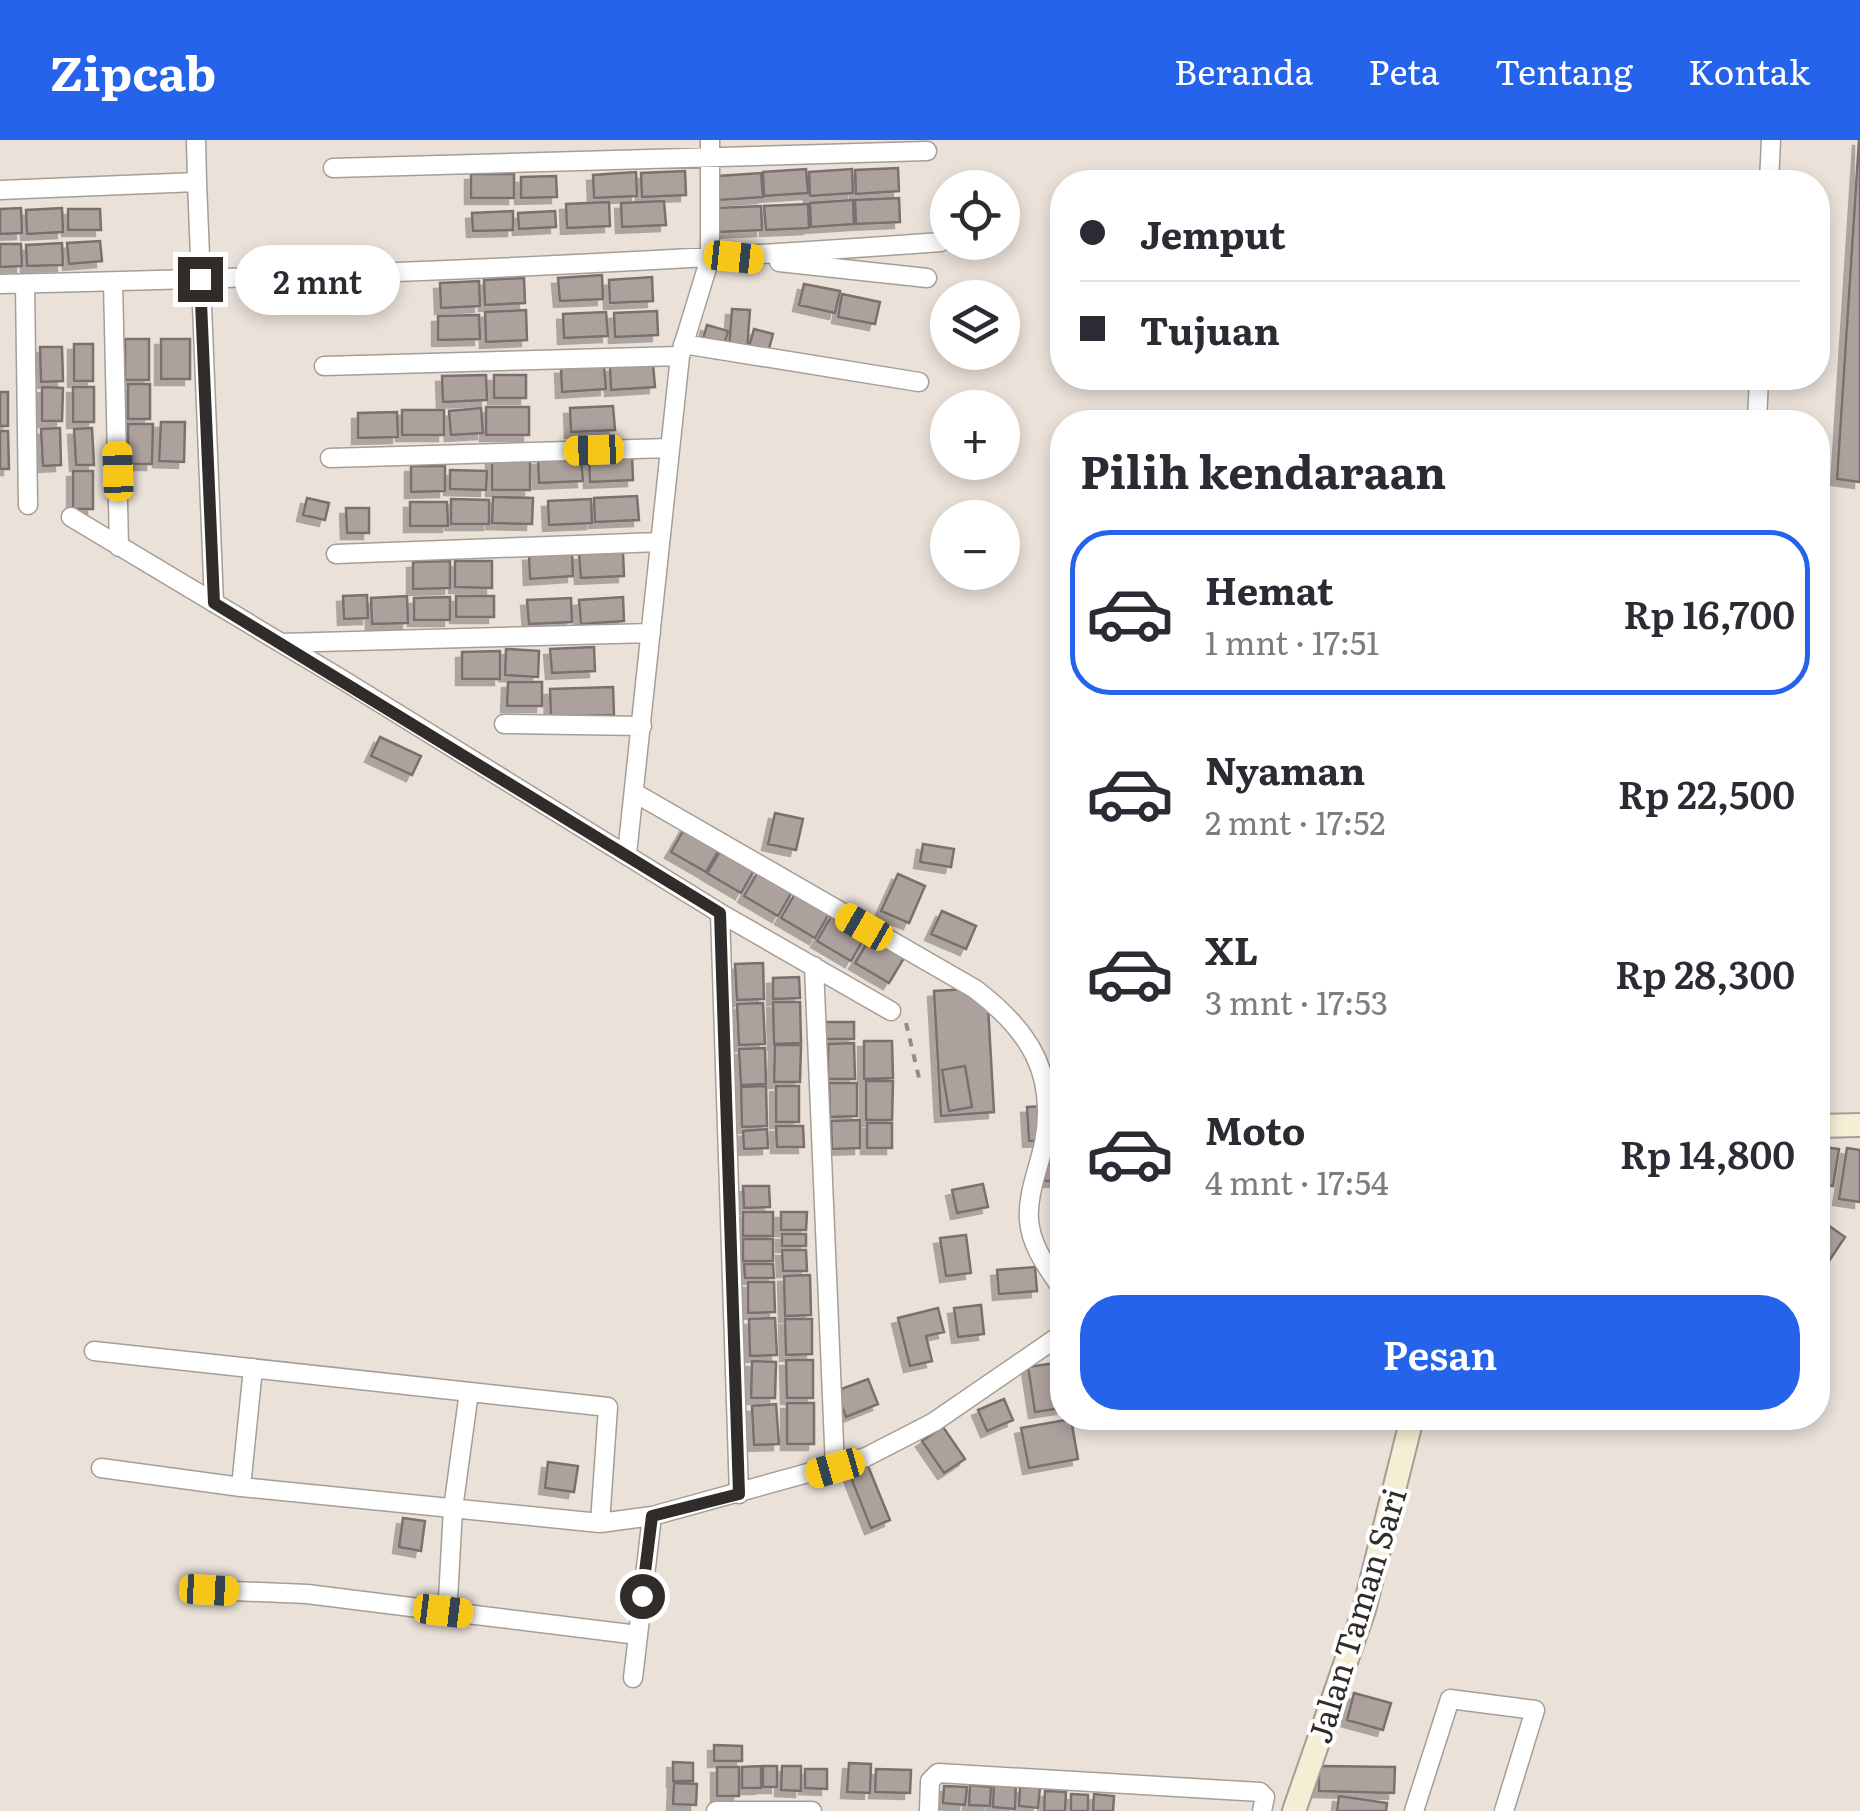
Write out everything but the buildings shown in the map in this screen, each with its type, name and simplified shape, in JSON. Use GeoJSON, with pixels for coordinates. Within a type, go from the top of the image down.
{"type":"FeatureCollection","features":[{"type":"Feature","properties":{"kind":"street"},"geometry":{"type":"LineString","coordinates":[[196,140],[214,603]]}},
{"type":"Feature","properties":{"kind":"street"},"geometry":{"type":"LineString","coordinates":[[1770,170],[1771,140]]}},
{"type":"Feature","properties":{"kind":"street"},"geometry":{"type":"LineString","coordinates":[[627,854],[681,350],[710,258],[711,149]]}},
{"type":"Feature","properties":{"kind":"street"},"geometry":{"type":"LineString","coordinates":[[333,168],[711,149],[927,151]]}},
{"type":"Feature","properties":{"kind":"street"},"geometry":{"type":"LineString","coordinates":[[0,190],[196,182]]}},
{"type":"Feature","properties":{"kind":"street"},"geometry":{"type":"LineString","coordinates":[[0,284],[734,257],[930,243]]}},
{"type":"Feature","properties":{"kind":"street"},"geometry":{"type":"LineString","coordinates":[[734,257],[928,278]]}},
{"type":"Feature","properties":{"kind":"street"},"geometry":{"type":"LineString","coordinates":[[113,282],[120,546]]}},
{"type":"Feature","properties":{"kind":"street"},"geometry":{"type":"LineString","coordinates":[[25,284],[28,505]]}},
{"type":"Feature","properties":{"kind":"street"},"geometry":{"type":"LineString","coordinates":[[324,366],[681,350],[919,382]]}},
{"type":"Feature","properties":{"kind":"street"},"geometry":{"type":"LineString","coordinates":[[330,458],[670,448]]}},
{"type":"Feature","properties":{"kind":"street"},"geometry":{"type":"LineString","coordinates":[[71,517],[720,913],[891,1010]]}},
{"type":"Feature","properties":{"kind":"street"},"geometry":{"type":"LineString","coordinates":[[336,554],[660,542]]}},
{"type":"Feature","properties":{"kind":"street"},"geometry":{"type":"LineString","coordinates":[[280,643],[650,632]]}},
{"type":"Feature","properties":{"kind":"street"},"geometry":{"type":"LineString","coordinates":[[504,724],[642,726]]}},
{"type":"Feature","properties":{"kind":"street"},"geometry":{"type":"LineString","coordinates":[[635,793],[976,989],[1017,1024],[1042,1070],[1044,1144],[1028,1219],[1038,1254],[1050,1272]]}},
{"type":"Feature","properties":{"kind":"street"},"geometry":{"type":"LineString","coordinates":[[720,913],[739,1494]]}},
{"type":"Feature","properties":{"kind":"street"},"geometry":{"type":"LineString","coordinates":[[814,966],[835,1468]]}},
{"type":"Feature","properties":{"kind":"street"},"geometry":{"type":"LineString","coordinates":[[1830,1126],[1860,1126]]}},
{"type":"Feature","properties":{"kind":"street"},"geometry":{"type":"LineString","coordinates":[[101,1468],[240,1487],[600,1523],[652,1516],[835,1468],[903,1440],[1050,1342]]}},
{"type":"Feature","properties":{"kind":"street"},"geometry":{"type":"LineString","coordinates":[[94,1351],[608,1408],[600,1523]]}},
{"type":"Feature","properties":{"kind":"street"},"geometry":{"type":"LineString","coordinates":[[240,1487],[254,1368]]}},
{"type":"Feature","properties":{"kind":"street"},"geometry":{"type":"LineString","coordinates":[[443,1611],[448,1599],[453,1509],[469,1392]]}},
{"type":"Feature","properties":{"kind":"street","name":"Jalan Taman Sari"},"geometry":{"type":"LineString","coordinates":[[1294,1811],[1364,1610],[1409,1430]]}},
{"type":"Feature","properties":{"kind":"street"},"geometry":{"type":"LineString","coordinates":[[633,1678],[652,1516]]}},
{"type":"Feature","properties":{"kind":"street"},"geometry":{"type":"LineString","coordinates":[[209,1590],[307,1594],[638,1636]]}},
{"type":"Feature","properties":{"kind":"street"},"geometry":{"type":"LineString","coordinates":[[1414,1811],[1450,1699],[1535,1710],[1504,1811]]}},
{"type":"Feature","properties":{"kind":"street"},"geometry":{"type":"LineString","coordinates":[[929,1811],[930,1781],[938,1773],[1260,1792],[1265,1796],[1262,1811]]}},
{"type":"Feature","properties":{"kind":"street"},"geometry":{"type":"LineString","coordinates":[[716,1811],[812,1811]]}},
{"type":"Feature","properties":{"kind":"path"},"geometry":{"type":"LineString","coordinates":[[891,1010],[909,1026],[920,1082]]}},
{"type":"Feature","properties":{"kind":"route"},"geometry":{"type":"LineString","coordinates":[[200,279],[214,603],[720,913],[739,1494],[652,1516],[642,1596]]}}]}
